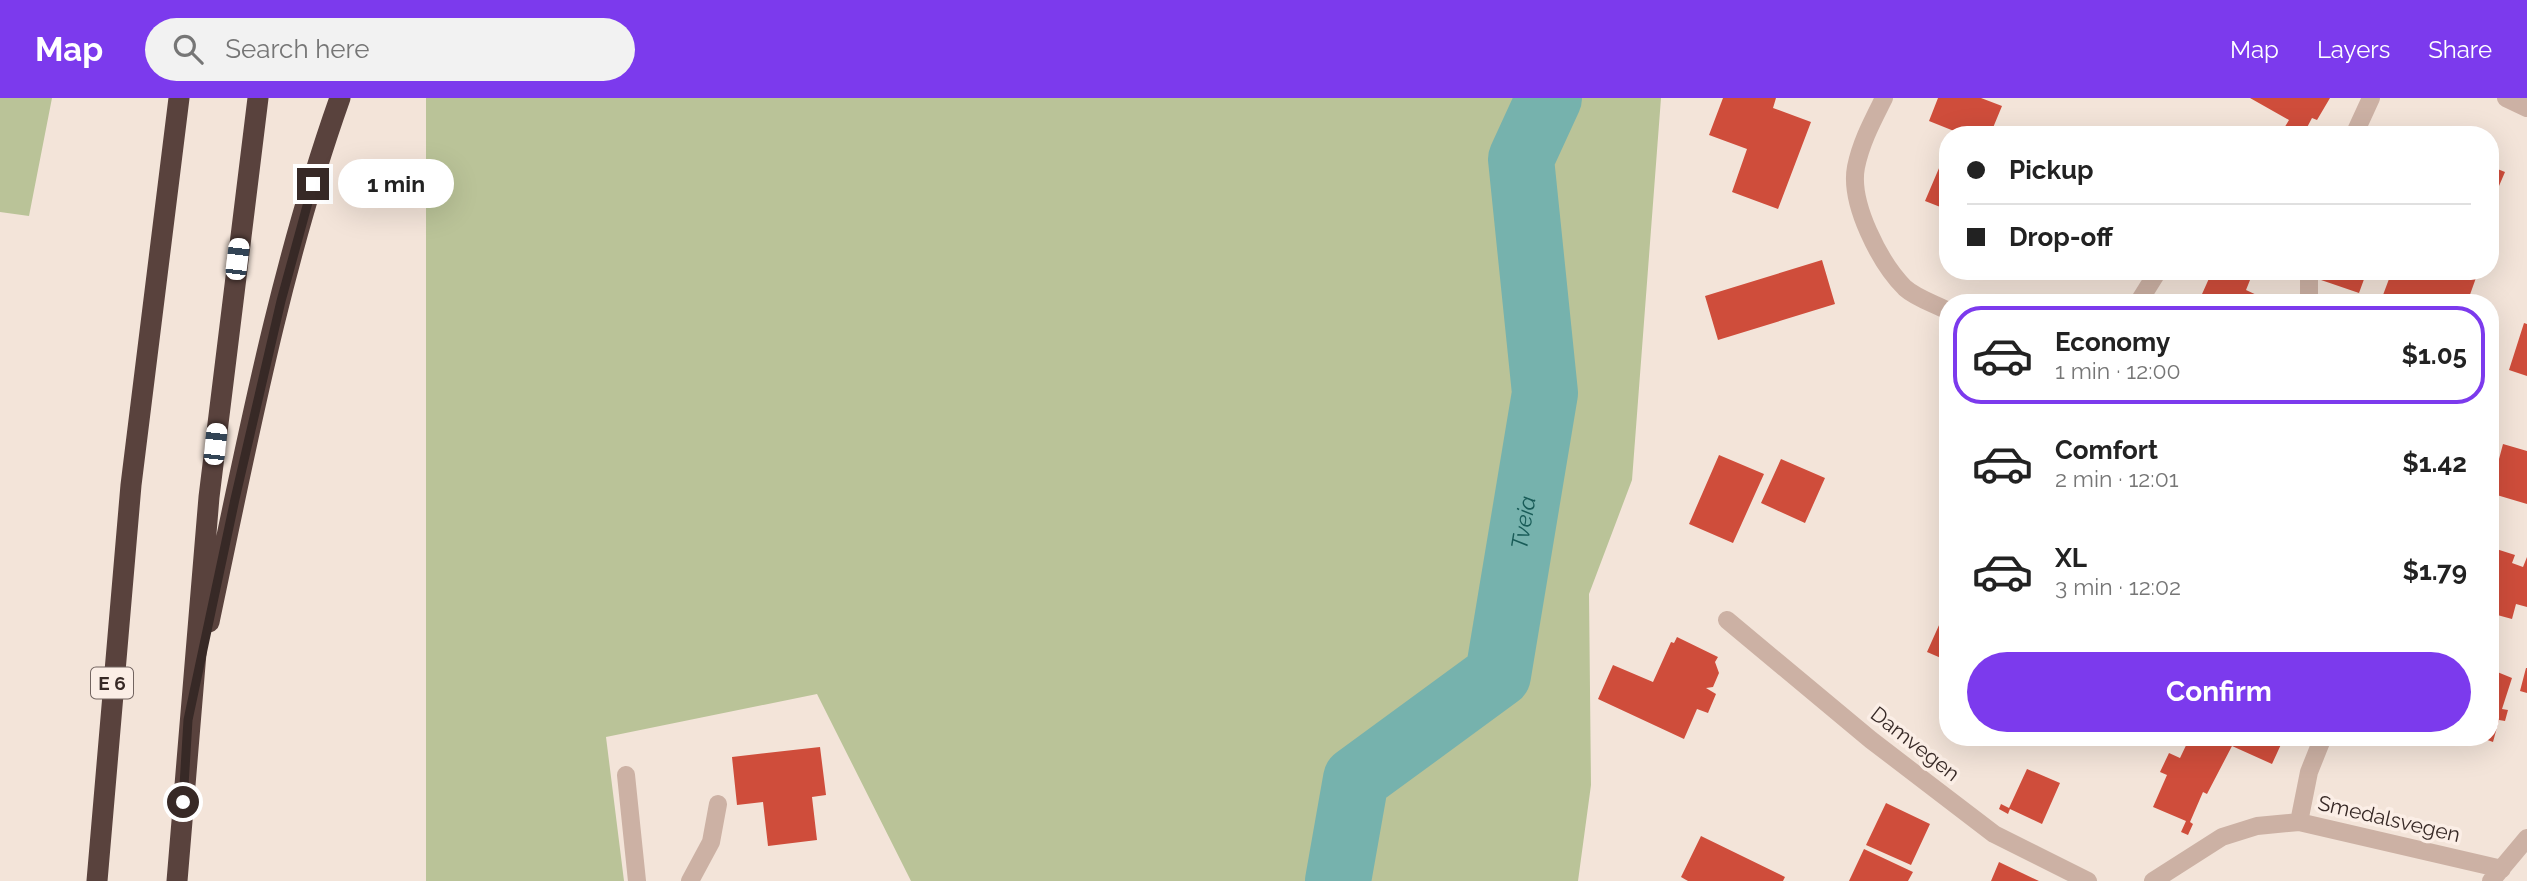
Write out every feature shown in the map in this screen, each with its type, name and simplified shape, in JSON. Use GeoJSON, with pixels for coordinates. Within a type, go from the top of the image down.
{"type":"FeatureCollection","features":[{"type":"Feature","properties":{"kind":"highway","name":"E 6"},"geometry":{"type":"LineString","coordinates":[[97,881],[131,485],[179,98]]}},
{"type":"Feature","properties":{"kind":"highway"},"geometry":{"type":"LineString","coordinates":[[177,881],[188,720],[219,405],[258,98]]}},
{"type":"Feature","properties":{"kind":"highway"},"geometry":{"type":"LineString","coordinates":[[188,720],[281,301],[340,98]]}},
{"type":"Feature","properties":{"kind":"street"},"geometry":{"type":"LineString","coordinates":[[1884,98],[1868,130],[1855,170],[1861,216],[1878,250],[1906,289],[1939,306]]}},
{"type":"Feature","properties":{"kind":"street"},"geometry":{"type":"LineString","coordinates":[[2358,126],[2371,98]]}},
{"type":"Feature","properties":{"kind":"street"},"geometry":{"type":"LineString","coordinates":[[2506,98],[2527,108]]}},
{"type":"Feature","properties":{"kind":"street","name":"Damvegen"},"geometry":{"type":"LineString","coordinates":[[1727,620],[1871,740],[1994,834],[2088,881]]}},
{"type":"Feature","properties":{"kind":"street"},"geometry":{"type":"LineString","coordinates":[[2299,822],[2309,772],[2319,746]]}},
{"type":"Feature","properties":{"kind":"street"},"geometry":{"type":"LineString","coordinates":[[626,775],[637,881]]}},
{"type":"Feature","properties":{"kind":"street"},"geometry":{"type":"LineString","coordinates":[[690,881],[711,842],[718,804]]}},
{"type":"Feature","properties":{"kind":"street","name":"Smedalsvegen"},"geometry":{"type":"LineString","coordinates":[[2153,881],[2222,837],[2257,826],[2299,822],[2508,866]]}},
{"type":"Feature","properties":{"kind":"street"},"geometry":{"type":"LineString","coordinates":[[2508,866],[2527,838]]}},
{"type":"Feature","properties":{"kind":"green space"},"geometry":{"type":"Polygon","coordinates":[[[0,98],[52,98],[29,216],[0,212],[0,98]]]}},
{"type":"Feature","properties":{"kind":"green space"},"geometry":{"type":"Polygon","coordinates":[[[426,98],[1661,98],[1632,480],[1589,594],[1591,785],[1578,881],[911,881],[817,694],[606,737],[624,881],[426,881],[426,98]]]}},
{"type":"Feature","properties":{"kind":"building"},"geometry":{"type":"Polygon","coordinates":[[[1723,98],[1776,98],[1773,108],[1811,122],[1778,209],[1732,192],[1747,149],[1709,135],[1723,98]]]}},
{"type":"Feature","properties":{"kind":"building"},"geometry":{"type":"Polygon","coordinates":[[[1938,98],[1981,98],[2002,106],[1994,126],[1942,126],[1929,121],[1938,98]]]}},
{"type":"Feature","properties":{"kind":"building"},"geometry":{"type":"Polygon","coordinates":[[[2250,98],[2330,98],[2317,120],[2312,118],[2308,126],[2285,126],[2289,120],[2250,98]]]}},
{"type":"Feature","properties":{"kind":"building"},"geometry":{"type":"Polygon","coordinates":[[[1939,168],[1939,206],[1925,201],[1939,168]]]}},
{"type":"Feature","properties":{"kind":"building"},"geometry":{"type":"Polygon","coordinates":[[[2499,170],[2505,172],[2499,186],[2499,170]]]}},
{"type":"Feature","properties":{"kind":"building"},"geometry":{"type":"Polygon","coordinates":[[[1822,260],[1835,304],[1718,340],[1705,296],[1822,260]]]}},
{"type":"Feature","properties":{"kind":"building"},"geometry":{"type":"Polygon","coordinates":[[[2208,280],[2250,280],[2246,290],[2255,294],[2202,294],[2208,280]]]}},
{"type":"Feature","properties":{"kind":"building"},"geometry":{"type":"Polygon","coordinates":[[[2321,280],[2364,280],[2359,293],[2321,280]]]}},
{"type":"Feature","properties":{"kind":"building"},"geometry":{"type":"Polygon","coordinates":[[[2389,280],[2475,280],[2470,294],[2383,294],[2389,280]]]}},
{"type":"Feature","properties":{"kind":"building"},"geometry":{"type":"Polygon","coordinates":[[[2524,323],[2527,324],[2527,376],[2509,370],[2524,323]]]}},
{"type":"Feature","properties":{"kind":"building"},"geometry":{"type":"Polygon","coordinates":[[[2503,444],[2527,451],[2527,504],[2499,496],[2499,459],[2503,444]]]}},
{"type":"Feature","properties":{"kind":"building"},"geometry":{"type":"Polygon","coordinates":[[[1719,455],[1764,474],[1733,543],[1689,524],[1719,455]]]}},
{"type":"Feature","properties":{"kind":"building"},"geometry":{"type":"Polygon","coordinates":[[[1781,459],[1825,478],[1805,523],[1761,503],[1781,459]]]}},
{"type":"Feature","properties":{"kind":"building"},"geometry":{"type":"Polygon","coordinates":[[[2499,550],[2515,555],[2512,563],[2523,567],[2527,557],[2527,607],[2516,604],[2512,619],[2499,615],[2499,550]]]}},
{"type":"Feature","properties":{"kind":"building"},"geometry":{"type":"Polygon","coordinates":[[[1939,625],[1939,657],[1927,652],[1939,625]]]}},
{"type":"Feature","properties":{"kind":"building"},"geometry":{"type":"Polygon","coordinates":[[[1677,637],[1718,657],[1715,662],[1719,673],[1713,687],[1706,688],[1716,694],[1708,713],[1697,709],[1684,739],[1598,699],[1613,665],[1653,682],[1671,642],[1674,643],[1677,637]]]}},
{"type":"Feature","properties":{"kind":"building"},"geometry":{"type":"Polygon","coordinates":[[[2527,668],[2527,693],[2520,691],[2527,668]]]}},
{"type":"Feature","properties":{"kind":"building"},"geometry":{"type":"Polygon","coordinates":[[[2499,673],[2512,678],[2502,709],[2508,710],[2505,721],[2499,720],[2499,673]]]}},
{"type":"Feature","properties":{"kind":"building"},"geometry":{"type":"Polygon","coordinates":[[[2186,746],[2232,746],[2207,794],[2203,792],[2190,822],[2193,824],[2188,835],[2181,832],[2186,821],[2153,807],[2167,775],[2160,772],[2169,753],[2180,758],[2186,746]]]}},
{"type":"Feature","properties":{"kind":"building"},"geometry":{"type":"Polygon","coordinates":[[[2232,746],[2280,746],[2272,764],[2232,746]]]}},
{"type":"Feature","properties":{"kind":"building"},"geometry":{"type":"Polygon","coordinates":[[[820,747],[826,795],[812,797],[817,840],[768,846],[763,802],[737,805],[732,757],[820,747]]]}},
{"type":"Feature","properties":{"kind":"building"},"geometry":{"type":"Polygon","coordinates":[[[2027,769],[2060,783],[2042,824],[2010,809],[2008,814],[1999,809],[2001,804],[2009,808],[2027,769]]]}},
{"type":"Feature","properties":{"kind":"building"},"geometry":{"type":"Polygon","coordinates":[[[1886,803],[1930,824],[1911,865],[1866,845],[1886,803]]]}},
{"type":"Feature","properties":{"kind":"building"},"geometry":{"type":"Polygon","coordinates":[[[1701,836],[1785,877],[1783,881],[1688,881],[1681,877],[1701,836]]]}},
{"type":"Feature","properties":{"kind":"building"},"geometry":{"type":"Polygon","coordinates":[[[1864,849],[1913,872],[1908,881],[1849,881],[1864,849]]]}},
{"type":"Feature","properties":{"kind":"building"},"geometry":{"type":"Polygon","coordinates":[[[1999,862],[2039,881],[1991,881],[1999,862]]]}},
{"type":"Feature","properties":{"kind":"waterway","name":"Tveia"},"geometry":{"type":"LineString","coordinates":[[1338,881],[1356,779],[1498,675],[1545,393],[1521,159],[1549,98]]}},
{"type":"Feature","properties":{"kind":"route"},"geometry":{"type":"LineString","coordinates":[[183,802],[188,720],[257,398],[313,184]]}}]}
